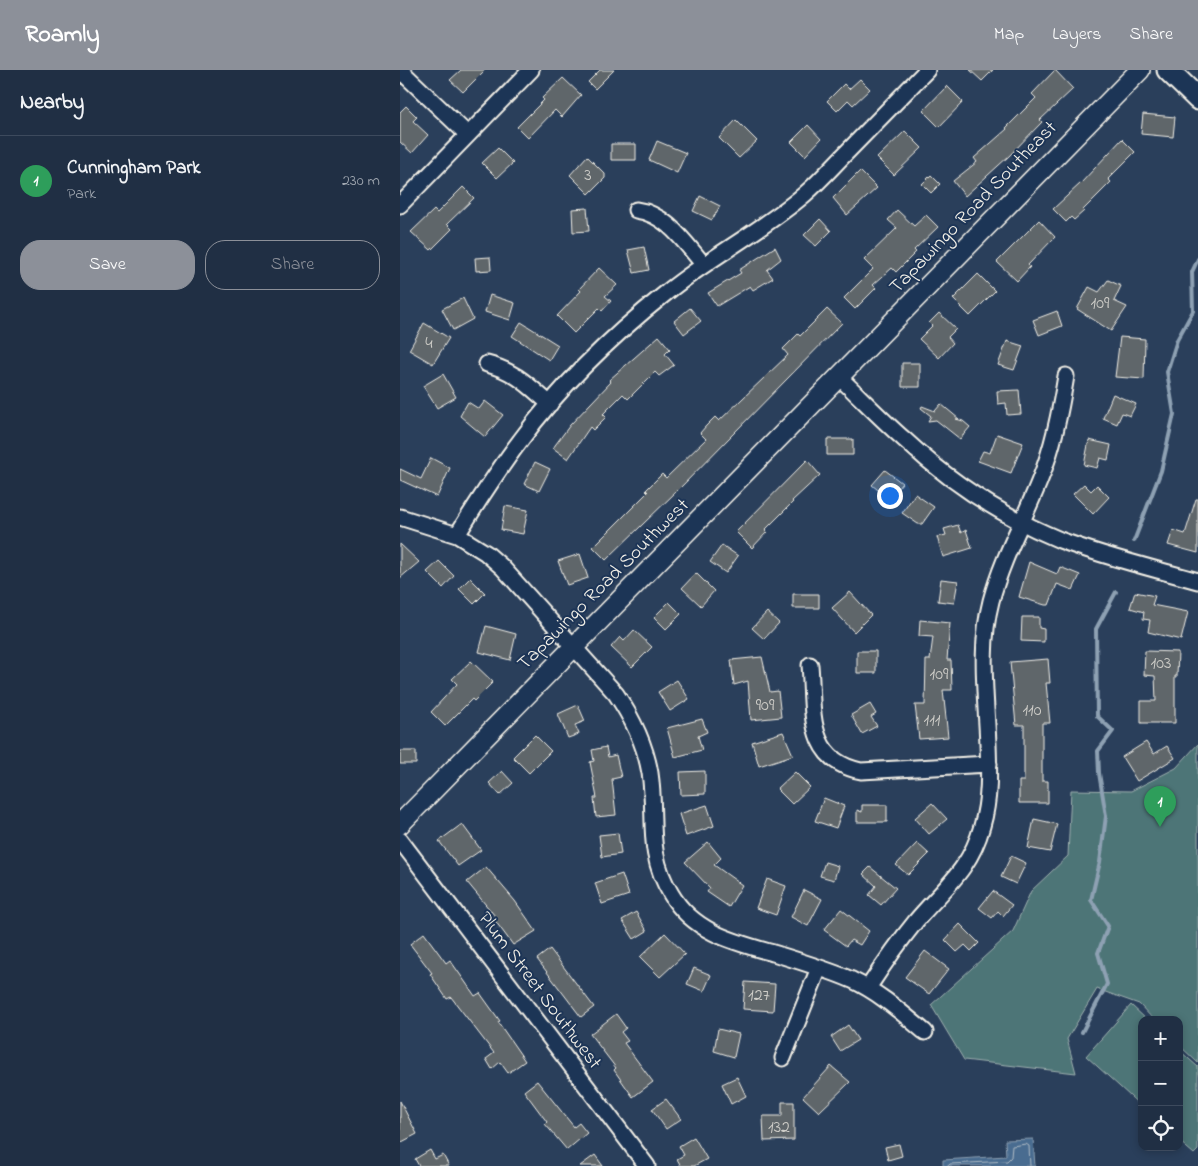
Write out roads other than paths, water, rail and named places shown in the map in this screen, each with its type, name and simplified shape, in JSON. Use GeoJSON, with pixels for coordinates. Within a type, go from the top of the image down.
{"type":"FeatureCollection","features":[{"type":"Feature","properties":{"kind":"main road"},"geometry":{"type":"LineString","coordinates":[[1168,70],[1198,99]]}},
{"type":"Feature","properties":{"kind":"street"},"geometry":{"type":"LineString","coordinates":[[400,70],[468,135]]}},
{"type":"Feature","properties":{"kind":"street"},"geometry":{"type":"LineString","coordinates":[[400,205],[531,70]]}},
{"type":"Feature","properties":{"kind":"street"},"geometry":{"type":"LineString","coordinates":[[457,535],[493,478],[520,440],[596,354],[628,324],[704,265],[783,212],[806,193],[928,70]]}},
{"type":"Feature","properties":{"kind":"street","name":"Tapawingo Road Southeast"},"geometry":{"type":"LineString","coordinates":[[839,377],[1140,70]]}},
{"type":"Feature","properties":{"kind":"street"},"geometry":{"type":"LineString","coordinates":[[636,210],[666,222],[704,265]]}},
{"type":"Feature","properties":{"kind":"street"},"geometry":{"type":"LineString","coordinates":[[487,364],[503,368],[514,374],[550,404]]}},
{"type":"Feature","properties":{"kind":"street"},"geometry":{"type":"LineString","coordinates":[[868,988],[917,920],[963,868],[974,848],[982,827],[988,804],[989,764],[984,659],[990,603],[998,574],[1009,546],[1022,522],[1051,448],[1060,414],[1066,376]]}},
{"type":"Feature","properties":{"kind":"street"},"geometry":{"type":"LineString","coordinates":[[839,377],[935,466],[970,491],[1022,522],[1059,539],[1090,550],[1198,581]]}},
{"type":"Feature","properties":{"kind":"street","name":"Tapawingo Road Southwest"},"geometry":{"type":"LineString","coordinates":[[400,824],[839,377]]}},
{"type":"Feature","properties":{"kind":"street"},"geometry":{"type":"LineString","coordinates":[[400,517],[457,535],[486,553],[502,567],[616,694],[628,711],[646,752],[650,774],[653,846],[664,882],[673,897],[692,918],[715,934],[730,941],[819,968],[868,988],[925,1032]]}},
{"type":"Feature","properties":{"kind":"street"},"geometry":{"type":"LineString","coordinates":[[810,665],[817,736],[829,757],[839,764],[861,771],[989,764]]}},
{"type":"Feature","properties":{"kind":"street","name":"Plum Street Southwest"},"geometry":{"type":"LineString","coordinates":[[400,840],[647,1166]]}},
{"type":"Feature","properties":{"kind":"street"},"geometry":{"type":"LineString","coordinates":[[783,1058],[819,968]]}},
{"type":"Feature","properties":{"kind":"water"},"geometry":{"type":"Polygon","coordinates":[[[1033,1139],[1035,1166],[943,1166],[943,1160],[1006,1156],[1005,1140],[1033,1139]]]}},
{"type":"Feature","properties":{"kind":"waterway"},"geometry":{"type":"LineString","coordinates":[[1134,541],[1161,471],[1174,414],[1167,372],[1177,340],[1193,311],[1192,272],[1198,259]]}},
{"type":"Feature","properties":{"kind":"waterway"},"geometry":{"type":"LineString","coordinates":[[1082,1032],[1107,984],[1098,953],[1108,926],[1091,900],[1100,862],[1106,816],[1099,773],[1098,751],[1113,731],[1097,716],[1096,629],[1116,592]]}},
{"type":"Feature","properties":{"kind":"place","name":"Cunningham Park"},"geometry":{"type":"Point","coordinates":[1160,827]}}]}
